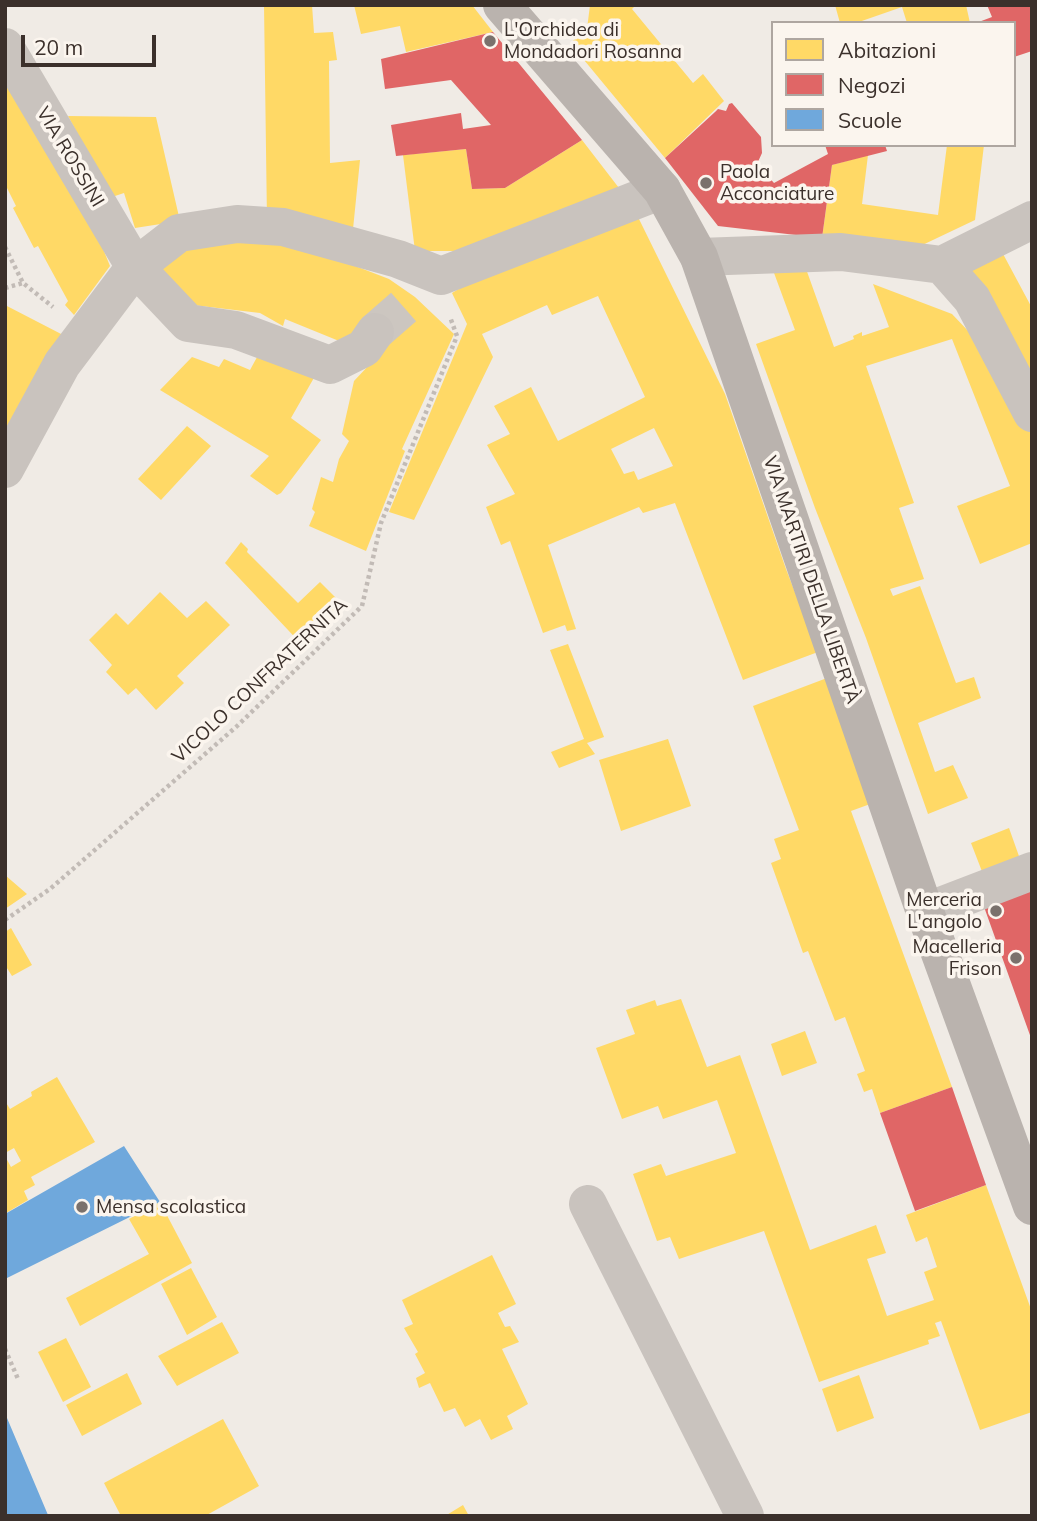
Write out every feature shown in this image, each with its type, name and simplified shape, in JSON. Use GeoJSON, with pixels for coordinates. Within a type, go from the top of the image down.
{"type":"FeatureCollection","features":[{"type":"Feature","properties":{"kind":"main road","name":"VIA MARTIRI DELLA LIBERTÀ"},"geometry":{"type":"LineString","coordinates":[[519,11],[662,190],[699,257],[925,912],[1032,1206]]}},
{"type":"Feature","properties":{"kind":"street","name":"VIA ROSSINI"},"geometry":{"type":"LineString","coordinates":[[5,47],[135,267],[188,323],[236,330],[330,365],[364,348],[375,332]]}},
{"type":"Feature","properties":{"kind":"street"},"geometry":{"type":"LineString","coordinates":[[5,468],[62,364],[135,267],[178,233],[237,224],[283,227],[398,259],[428,287],[662,190]]}},
{"type":"Feature","properties":{"kind":"street"},"geometry":{"type":"LineString","coordinates":[[699,257],[841,252],[942,265],[1032,220]]}},
{"type":"Feature","properties":{"kind":"street"},"geometry":{"type":"LineString","coordinates":[[942,265],[972,299],[1032,413]]}},
{"type":"Feature","properties":{"kind":"street"},"geometry":{"type":"LineString","coordinates":[[925,912],[1032,871]]}},
{"type":"Feature","properties":{"kind":"street"},"geometry":{"type":"LineString","coordinates":[[588,1203],[745,1516]]}},
{"type":"Feature","properties":{"kind":"path"},"geometry":{"type":"LineString","coordinates":[[5,247],[23,282],[5,288]]}},
{"type":"Feature","properties":{"kind":"path","name":"VICOLO CONFRATERNITA"},"geometry":{"type":"LineString","coordinates":[[5,920],[50,889],[215,745],[362,606],[381,523],[457,336],[441,294],[428,287]]}},
{"type":"Feature","properties":{"kind":"path"},"geometry":{"type":"LineString","coordinates":[[5,1349],[18,1379]]}},
{"type":"Feature","properties":{"kind":"building: Abitazioni"},"geometry":{"type":"Polygon","coordinates":[[[264,5],[312,5],[314,33],[333,32],[337,60],[329,61],[330,163],[360,160],[352,239],[267,221],[264,5]]]}},
{"type":"Feature","properties":{"kind":"building: Abitazioni"},"geometry":{"type":"Polygon","coordinates":[[[354,5],[472,5],[493,32],[406,52],[400,26],[361,34],[354,5]]]}},
{"type":"Feature","properties":{"kind":"building: Abitazioni"},"geometry":{"type":"Polygon","coordinates":[[[590,5],[636,5],[632,9],[693,83],[703,74],[724,101],[665,158],[570,43],[587,29],[590,5]]]}},
{"type":"Feature","properties":{"kind":"building: Abitazioni"},"geometry":{"type":"Polygon","coordinates":[[[835,5],[966,5],[970,21],[906,21],[902,7],[862,21],[839,21],[835,5]]]}},
{"type":"Feature","properties":{"kind":"building: Abitazioni"},"geometry":{"type":"Polygon","coordinates":[[[5,76],[91,219],[110,266],[74,315],[65,305],[68,301],[38,246],[34,248],[13,208],[16,206],[5,184],[5,76]]]}},
{"type":"Feature","properties":{"kind":"building: Abitazioni"},"geometry":{"type":"Polygon","coordinates":[[[68,116],[156,117],[180,221],[135,228],[124,193],[112,197],[68,116]]]}},
{"type":"Feature","properties":{"kind":"building: Abitazioni"},"geometry":{"type":"Polygon","coordinates":[[[582,140],[619,188],[480,251],[415,251],[403,155],[466,149],[472,189],[505,188],[582,140]]]}},
{"type":"Feature","properties":{"kind":"building: Abitazioni"},"geometry":{"type":"Polygon","coordinates":[[[947,147],[984,147],[975,220],[914,249],[822,238],[832,165],[868,155],[862,204],[938,215],[947,147]]]}},
{"type":"Feature","properties":{"kind":"building: Abitazioni"},"geometry":{"type":"Polygon","coordinates":[[[638,217],[725,394],[818,652],[743,680],[675,503],[643,513],[639,507],[548,545],[576,629],[567,631],[565,625],[543,633],[510,541],[501,545],[486,507],[515,494],[487,445],[510,434],[494,406],[531,387],[558,441],[645,397],[598,296],[552,315],[547,305],[482,334],[493,357],[414,520],[389,512],[467,324],[452,293],[485,273],[638,217]],[[654,428],[611,449],[624,474],[634,471],[638,480],[673,466],[654,428]]]}},
{"type":"Feature","properties":{"kind":"building: Abitazioni"},"geometry":{"type":"Polygon","coordinates":[[[248,236],[306,247],[389,279],[415,297],[454,334],[402,449],[405,451],[366,551],[309,526],[315,512],[312,509],[321,477],[333,482],[339,459],[349,441],[342,434],[354,381],[387,346],[344,343],[285,319],[283,326],[260,313],[184,304],[148,265],[161,255],[248,236]]]}},
{"type":"Feature","properties":{"kind":"building: Abitazioni"},"geometry":{"type":"Polygon","coordinates":[[[1002,252],[1032,308],[1032,387],[964,267],[1002,252]]]}},
{"type":"Feature","properties":{"kind":"building: Abitazioni"},"geometry":{"type":"Polygon","coordinates":[[[770,262],[805,266],[834,347],[854,339],[853,336],[862,332],[862,336],[889,327],[873,284],[952,314],[991,355],[1032,432],[1032,543],[980,564],[957,506],[1010,486],[952,339],[866,366],[914,503],[899,508],[924,579],[890,589],[893,596],[920,586],[956,683],[974,677],[981,698],[918,723],[935,772],[953,765],[968,798],[928,814],[866,638],[815,508],[756,344],[795,330],[770,262]]]}},
{"type":"Feature","properties":{"kind":"building: Abitazioni"},"geometry":{"type":"Polygon","coordinates":[[[5,305],[65,336],[5,433],[5,305]]]}},
{"type":"Feature","properties":{"kind":"building: Abitazioni"},"geometry":{"type":"Polygon","coordinates":[[[262,348],[315,376],[291,418],[321,440],[277,495],[250,476],[269,456],[160,390],[192,357],[219,367],[224,359],[250,370],[262,348]]]}},
{"type":"Feature","properties":{"kind":"building: Abitazioni"},"geometry":{"type":"Polygon","coordinates":[[[187,426],[211,446],[161,500],[138,479],[187,426]]]}},
{"type":"Feature","properties":{"kind":"building: Abitazioni"},"geometry":{"type":"Polygon","coordinates":[[[241,542],[248,549],[247,552],[298,603],[320,582],[343,605],[304,647],[225,563],[241,542]]]}},
{"type":"Feature","properties":{"kind":"building: Abitazioni"},"geometry":{"type":"Polygon","coordinates":[[[160,592],[187,618],[206,601],[230,625],[177,676],[184,683],[156,710],[136,688],[128,695],[106,672],[112,665],[89,640],[116,613],[128,625],[160,592]]]}},
{"type":"Feature","properties":{"kind":"building: Abitazioni"},"geometry":{"type":"Polygon","coordinates":[[[568,644],[604,737],[587,743],[595,754],[559,768],[551,752],[584,739],[550,650],[568,644]]]}},
{"type":"Feature","properties":{"kind":"building: Abitazioni"},"geometry":{"type":"Polygon","coordinates":[[[827,678],[873,803],[851,811],[952,1087],[880,1113],[872,1089],[864,1092],[857,1074],[865,1071],[845,1017],[835,1021],[808,951],[803,953],[771,863],[781,859],[774,839],[799,830],[753,706],[827,678]]]}},
{"type":"Feature","properties":{"kind":"building: Abitazioni"},"geometry":{"type":"Polygon","coordinates":[[[668,739],[691,806],[621,831],[599,760],[668,739]]]}},
{"type":"Feature","properties":{"kind":"building: Abitazioni"},"geometry":{"type":"Polygon","coordinates":[[[1009,828],[1020,859],[983,874],[971,843],[1009,828]]]}},
{"type":"Feature","properties":{"kind":"building: Abitazioni"},"geometry":{"type":"Polygon","coordinates":[[[5,875],[27,894],[5,909],[5,875]]]}},
{"type":"Feature","properties":{"kind":"building: Abitazioni"},"geometry":{"type":"Polygon","coordinates":[[[11,928],[32,965],[12,976],[5,965],[5,932],[11,928]]]}},
{"type":"Feature","properties":{"kind":"building: Abitazioni"},"geometry":{"type":"Polygon","coordinates":[[[681,999],[707,1067],[740,1055],[810,1250],[876,1225],[886,1253],[867,1259],[887,1316],[934,1300],[924,1272],[937,1267],[927,1237],[916,1242],[906,1215],[986,1185],[1032,1312],[1032,1412],[980,1430],[941,1321],[935,1323],[940,1336],[928,1340],[929,1344],[819,1382],[764,1231],[679,1259],[670,1237],[657,1241],[633,1174],[661,1164],[666,1176],[736,1153],[717,1100],[663,1119],[658,1106],[622,1119],[596,1048],[635,1034],[626,1010],[655,1000],[657,1006],[681,999]]]}},
{"type":"Feature","properties":{"kind":"building: Abitazioni"},"geometry":{"type":"Polygon","coordinates":[[[805,1031],[817,1063],[782,1076],[771,1044],[805,1031]]]}},
{"type":"Feature","properties":{"kind":"building: Abitazioni"},"geometry":{"type":"Polygon","coordinates":[[[57,1077],[95,1142],[31,1177],[35,1185],[24,1191],[28,1200],[6,1213],[5,1156],[11,1167],[21,1161],[14,1148],[5,1153],[5,1101],[10,1109],[32,1096],[31,1092],[57,1077]]]}},
{"type":"Feature","properties":{"kind":"building: Abitazioni"},"geometry":{"type":"Polygon","coordinates":[[[160,1202],[192,1263],[80,1326],[66,1298],[149,1254],[129,1219],[160,1202]]]}},
{"type":"Feature","properties":{"kind":"building: Abitazioni"},"geometry":{"type":"Polygon","coordinates":[[[492,1255],[516,1304],[498,1313],[505,1327],[510,1326],[519,1342],[502,1349],[528,1404],[507,1416],[513,1429],[491,1440],[480,1419],[465,1427],[455,1408],[444,1412],[430,1383],[419,1388],[416,1378],[425,1373],[415,1354],[418,1352],[404,1328],[413,1324],[402,1300],[492,1255]]]}},
{"type":"Feature","properties":{"kind":"building: Abitazioni"},"geometry":{"type":"Polygon","coordinates":[[[191,1268],[217,1317],[187,1335],[161,1284],[191,1268]]]}},
{"type":"Feature","properties":{"kind":"building: Abitazioni"},"geometry":{"type":"Polygon","coordinates":[[[222,1322],[239,1353],[177,1386],[158,1356],[222,1322]]]}},
{"type":"Feature","properties":{"kind":"building: Abitazioni"},"geometry":{"type":"Polygon","coordinates":[[[66,1338],[91,1387],[63,1402],[38,1352],[66,1338]]]}},
{"type":"Feature","properties":{"kind":"building: Abitazioni"},"geometry":{"type":"Polygon","coordinates":[[[127,1373],[142,1404],[82,1436],[66,1405],[127,1373]]]}},
{"type":"Feature","properties":{"kind":"building: Abitazioni"},"geometry":{"type":"Polygon","coordinates":[[[859,1375],[874,1418],[837,1432],[822,1389],[859,1375]]]}},
{"type":"Feature","properties":{"kind":"building: Abitazioni"},"geometry":{"type":"Polygon","coordinates":[[[223,1419],[259,1486],[205,1516],[121,1516],[104,1483],[223,1419]]]}},
{"type":"Feature","properties":{"kind":"building: Abitazioni"},"geometry":{"type":"Polygon","coordinates":[[[463,1505],[469,1516],[445,1516],[463,1505]]]}},
{"type":"Feature","properties":{"kind":"building: Negozi"},"geometry":{"type":"Polygon","coordinates":[[[987,5],[1032,5],[1032,51],[1016,56],[1016,21],[981,21],[992,17],[987,5]]]}},
{"type":"Feature","properties":{"kind":"building: Negozi"},"geometry":{"type":"Polygon","coordinates":[[[493,32],[582,140],[505,188],[472,189],[466,149],[396,156],[391,125],[461,113],[463,129],[491,125],[451,80],[385,89],[381,59],[493,32]]]}},
{"type":"Feature","properties":{"kind":"building: Negozi"},"geometry":{"type":"Polygon","coordinates":[[[732,103],[761,137],[762,153],[757,164],[774,183],[828,154],[826,147],[886,147],[887,151],[832,165],[822,238],[718,226],[665,158],[718,109],[726,111],[732,103]]]}},
{"type":"Feature","properties":{"kind":"building: Negozi"},"geometry":{"type":"Polygon","coordinates":[[[1032,885],[1032,1038],[1031,1038],[983,904],[1032,885]]]}},
{"type":"Feature","properties":{"kind":"building: Negozi"},"geometry":{"type":"Polygon","coordinates":[[[952,1087],[986,1185],[915,1211],[880,1113],[952,1087]]]}},
{"type":"Feature","properties":{"kind":"building: Scuole","name":"Mensa scolastica"},"geometry":{"type":"Polygon","coordinates":[[[124,1146],[160,1202],[5,1279],[5,1214],[124,1146]]]}},
{"type":"Feature","properties":{"kind":"building: Scuole"},"geometry":{"type":"Polygon","coordinates":[[[7,1418],[48,1515],[46,1516],[5,1516],[7,1418]]]}},
{"type":"Feature","properties":{"kind":"tunnel"},"geometry":{"type":"LineString","coordinates":[[375,332],[415,297]]}},
{"type":"Feature","properties":{"kind":"place","name":"L'Orchidea di Mondadori Rosanna"},"geometry":{"type":"Point","coordinates":[490,41]}},
{"type":"Feature","properties":{"kind":"place","name":"Paola Acconciature"},"geometry":{"type":"Point","coordinates":[706,183]}},
{"type":"Feature","properties":{"kind":"place","name":"Merceria L'angolo"},"geometry":{"type":"Point","coordinates":[996,911]}},
{"type":"Feature","properties":{"kind":"place","name":"Macelleria Frison"},"geometry":{"type":"Point","coordinates":[1016,958]}},
{"type":"Feature","properties":{"kind":"place","name":"Mensa scolastica"},"geometry":{"type":"Point","coordinates":[82,1207]}}]}
